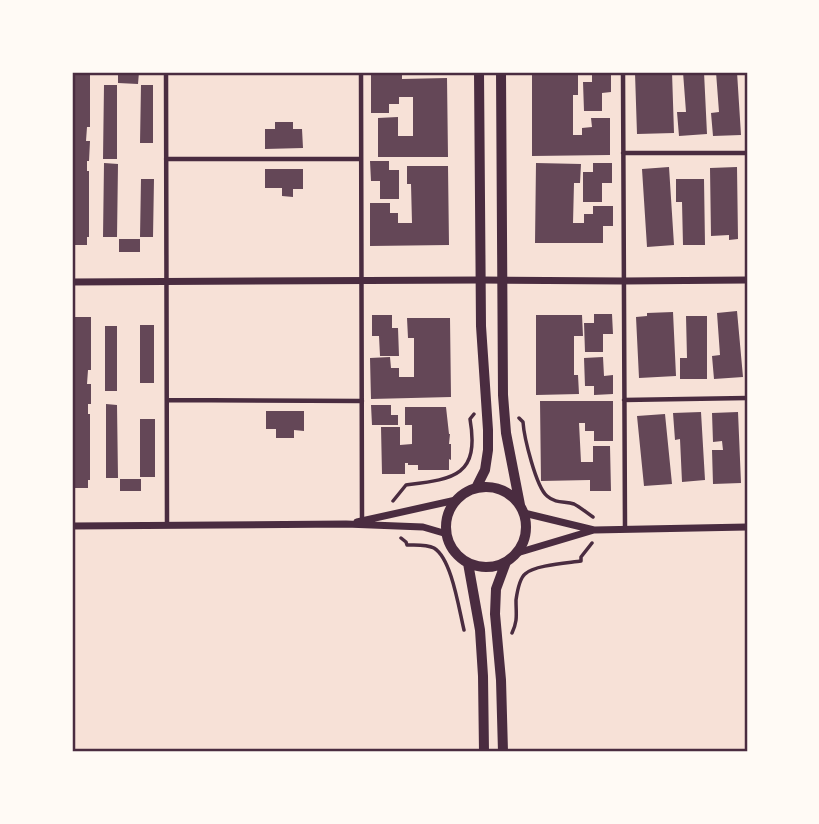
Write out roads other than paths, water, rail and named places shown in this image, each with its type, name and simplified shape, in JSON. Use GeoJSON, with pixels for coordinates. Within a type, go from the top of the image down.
{"type":"FeatureCollection","features":[{"type":"Feature","properties":{"kind":"street"},"geometry":{"type":"LineString","coordinates":[[475,488],[485,470],[488,450],[481,326],[479,72]]}},
{"type":"Feature","properties":{"kind":"street"},"geometry":{"type":"LineString","coordinates":[[501,72],[503,395],[506,433],[522,509],[527,524],[526,534],[517,553],[494,567],[481,567],[458,556],[447,534],[446,522],[456,500],[466,492],[486,486],[506,492],[522,509],[594,530]]}},
{"type":"Feature","properties":{"kind":"street"},"geometry":{"type":"LineString","coordinates":[[72,282],[747,280]]}},
{"type":"Feature","properties":{"kind":"street"},"geometry":{"type":"LineString","coordinates":[[346,524],[456,500]]}},
{"type":"Feature","properties":{"kind":"street"},"geometry":{"type":"LineString","coordinates":[[72,526],[346,524],[423,527],[447,534]]}},
{"type":"Feature","properties":{"kind":"street"},"geometry":{"type":"LineString","coordinates":[[517,553],[594,530],[747,527]]}},
{"type":"Feature","properties":{"kind":"street"},"geometry":{"type":"LineString","coordinates":[[503,752],[501,680],[495,614],[496,589],[506,562]]}},
{"type":"Feature","properties":{"kind":"street"},"geometry":{"type":"LineString","coordinates":[[468,563],[480,630],[484,752]]}},
{"type":"Feature","properties":{"kind":"lane"},"geometry":{"type":"LineString","coordinates":[[166,72],[167,525]]}},
{"type":"Feature","properties":{"kind":"lane"},"geometry":{"type":"LineString","coordinates":[[361,72],[362,521]]}},
{"type":"Feature","properties":{"kind":"lane"},"geometry":{"type":"LineString","coordinates":[[623,72],[625,529]]}},
{"type":"Feature","properties":{"kind":"lane"},"geometry":{"type":"LineString","coordinates":[[623,153],[747,153]]}},
{"type":"Feature","properties":{"kind":"lane"},"geometry":{"type":"LineString","coordinates":[[166,159],[361,159]]}},
{"type":"Feature","properties":{"kind":"lane"},"geometry":{"type":"LineString","coordinates":[[624,400],[747,398]]}},
{"type":"Feature","properties":{"kind":"lane"},"geometry":{"type":"LineString","coordinates":[[167,400],[362,401]]}}]}
